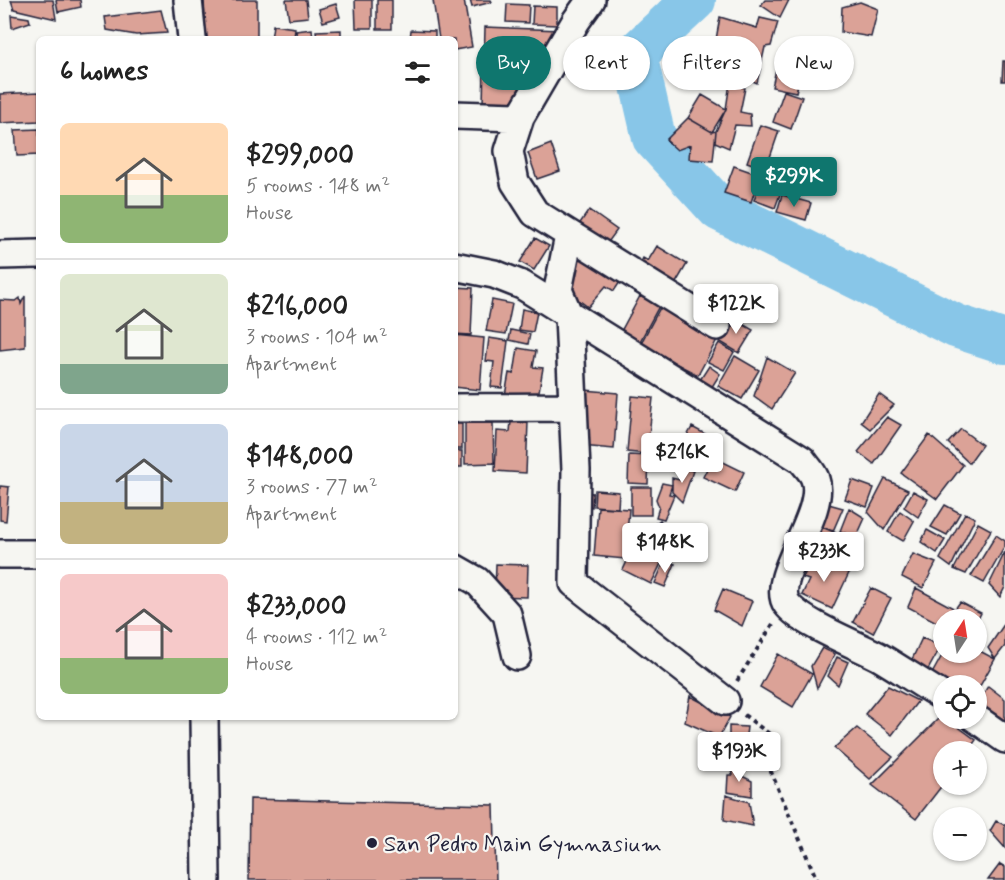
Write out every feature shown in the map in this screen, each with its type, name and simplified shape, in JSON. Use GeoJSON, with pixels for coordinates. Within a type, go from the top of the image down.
{"type":"FeatureCollection","features":[{"type":"Feature","properties":{"kind":"street"},"geometry":{"type":"LineString","coordinates":[[188,0],[192,36]]}},
{"type":"Feature","properties":{"kind":"street"},"geometry":{"type":"LineString","coordinates":[[591,0],[576,21],[520,117],[509,151],[515,182],[535,213],[568,236],[717,326]]}},
{"type":"Feature","properties":{"kind":"street"},"geometry":{"type":"LineString","coordinates":[[458,114],[520,117]]}},
{"type":"Feature","properties":{"kind":"street"},"geometry":{"type":"LineString","coordinates":[[568,236],[558,290],[569,316],[576,470],[574,583],[725,701]]}},
{"type":"Feature","properties":{"kind":"street"},"geometry":{"type":"LineString","coordinates":[[0,255],[36,254]]}},
{"type":"Feature","properties":{"kind":"street"},"geometry":{"type":"LineString","coordinates":[[458,267],[494,274],[522,285],[802,460],[815,477],[818,492],[787,573],[784,588],[786,603],[798,615],[878,657],[933,690]]}},
{"type":"Feature","properties":{"kind":"street"},"geometry":{"type":"LineString","coordinates":[[458,408],[573,407]]}},
{"type":"Feature","properties":{"kind":"street"},"geometry":{"type":"LineString","coordinates":[[0,554],[36,554]]}},
{"type":"Feature","properties":{"kind":"street"},"geometry":{"type":"LineString","coordinates":[[458,570],[477,581],[507,614],[517,656]]}},
{"type":"Feature","properties":{"kind":"street"},"geometry":{"type":"LineString","coordinates":[[204,720],[206,880]]}},
{"type":"Feature","properties":{"kind":"street"},"geometry":{"type":"LineString","coordinates":[[987,726],[1005,739]]}},
{"type":"Feature","properties":{"kind":"path"},"geometry":{"type":"LineString","coordinates":[[786,603],[725,701],[776,739],[771,772],[817,880]]}},
{"type":"Feature","properties":{"kind":"building"},"geometry":{"type":"Polygon","coordinates":[[[11,0],[53,0],[56,19],[14,9],[11,0]]]}},
{"type":"Feature","properties":{"kind":"building"},"geometry":{"type":"Polygon","coordinates":[[[56,0],[80,0],[81,7],[58,12],[56,0]]]}},
{"type":"Feature","properties":{"kind":"building"},"geometry":{"type":"Polygon","coordinates":[[[204,0],[257,0],[257,36],[206,36],[204,0]]]}},
{"type":"Feature","properties":{"kind":"building"},"geometry":{"type":"Polygon","coordinates":[[[286,0],[306,0],[308,17],[289,19],[286,0]]]}},
{"type":"Feature","properties":{"kind":"building"},"geometry":{"type":"Polygon","coordinates":[[[355,0],[372,0],[372,28],[356,28],[355,0]]]}},
{"type":"Feature","properties":{"kind":"building"},"geometry":{"type":"Polygon","coordinates":[[[377,0],[392,0],[392,29],[377,29],[377,0]]]}},
{"type":"Feature","properties":{"kind":"building"},"geometry":{"type":"Polygon","coordinates":[[[433,0],[464,0],[472,47],[458,49],[458,36],[439,36],[433,0]]]}},
{"type":"Feature","properties":{"kind":"building"},"geometry":{"type":"Polygon","coordinates":[[[470,0],[491,0],[492,2],[472,7],[470,0]]]}},
{"type":"Feature","properties":{"kind":"building"},"geometry":{"type":"Polygon","coordinates":[[[765,0],[789,0],[780,18],[761,5],[765,0]]]}},
{"type":"Feature","properties":{"kind":"building"},"geometry":{"type":"Polygon","coordinates":[[[860,2],[878,9],[871,37],[841,32],[842,7],[860,2]]]}},
{"type":"Feature","properties":{"kind":"building"},"geometry":{"type":"Polygon","coordinates":[[[336,4],[340,17],[323,22],[319,9],[336,4]]]}},
{"type":"Feature","properties":{"kind":"building"},"geometry":{"type":"Polygon","coordinates":[[[507,4],[529,5],[528,23],[506,22],[507,4]]]}},
{"type":"Feature","properties":{"kind":"building"},"geometry":{"type":"Polygon","coordinates":[[[533,6],[557,7],[557,25],[532,24],[533,6]]]}},
{"type":"Feature","properties":{"kind":"building"},"geometry":{"type":"Polygon","coordinates":[[[161,10],[167,33],[136,35],[107,30],[105,17],[161,10]]]}},
{"type":"Feature","properties":{"kind":"building"},"geometry":{"type":"Polygon","coordinates":[[[11,15],[29,18],[30,22],[12,28],[11,15]]]}},
{"type":"Feature","properties":{"kind":"building"},"geometry":{"type":"Polygon","coordinates":[[[720,17],[757,28],[760,18],[778,22],[771,46],[765,47],[762,60],[762,36],[717,36],[720,17]]]}},
{"type":"Feature","properties":{"kind":"building"},"geometry":{"type":"Polygon","coordinates":[[[273,25],[295,28],[294,36],[271,36],[273,25]]]}},
{"type":"Feature","properties":{"kind":"building"},"geometry":{"type":"Polygon","coordinates":[[[485,27],[560,30],[551,46],[551,36],[485,36],[485,27]]]}},
{"type":"Feature","properties":{"kind":"building"},"geometry":{"type":"Polygon","coordinates":[[[312,29],[313,36],[297,36],[296,31],[312,29]]]}},
{"type":"Feature","properties":{"kind":"building"},"geometry":{"type":"Polygon","coordinates":[[[341,30],[341,36],[317,36],[316,31],[341,30]]]}},
{"type":"Feature","properties":{"kind":"building"},"geometry":{"type":"Polygon","coordinates":[[[411,30],[435,31],[435,36],[410,36],[411,30]]]}},
{"type":"Feature","properties":{"kind":"building"},"geometry":{"type":"Polygon","coordinates":[[[1003,61],[1005,61],[1005,81],[1002,81],[1003,61]]]}},
{"type":"Feature","properties":{"kind":"building"},"geometry":{"type":"Polygon","coordinates":[[[483,90],[526,90],[514,112],[483,104],[483,90]]]}},
{"type":"Feature","properties":{"kind":"building"},"geometry":{"type":"Polygon","coordinates":[[[729,90],[745,90],[740,112],[750,114],[751,126],[735,125],[729,148],[715,142],[716,131],[726,109],[729,90]]]}},
{"type":"Feature","properties":{"kind":"building"},"geometry":{"type":"Polygon","coordinates":[[[784,91],[802,97],[791,129],[773,122],[784,91]]]}},
{"type":"Feature","properties":{"kind":"building"},"geometry":{"type":"Polygon","coordinates":[[[36,92],[36,121],[0,123],[0,94],[36,92]]]}},
{"type":"Feature","properties":{"kind":"building"},"geometry":{"type":"Polygon","coordinates":[[[702,95],[726,109],[712,132],[688,118],[702,95]]]}},
{"type":"Feature","properties":{"kind":"building"},"geometry":{"type":"Polygon","coordinates":[[[688,118],[712,132],[716,131],[713,161],[689,159],[690,145],[677,150],[666,140],[688,118]]]}},
{"type":"Feature","properties":{"kind":"building"},"geometry":{"type":"Polygon","coordinates":[[[760,125],[779,131],[766,169],[747,162],[760,125]]]}},
{"type":"Feature","properties":{"kind":"building"},"geometry":{"type":"Polygon","coordinates":[[[36,129],[36,155],[17,156],[15,130],[36,129]]]}},
{"type":"Feature","properties":{"kind":"building"},"geometry":{"type":"Polygon","coordinates":[[[551,144],[560,171],[537,179],[528,153],[551,144]]]}},
{"type":"Feature","properties":{"kind":"building"},"geometry":{"type":"Polygon","coordinates":[[[734,166],[760,175],[751,202],[724,193],[734,166]]]}},
{"type":"Feature","properties":{"kind":"building"},"geometry":{"type":"Polygon","coordinates":[[[762,175],[784,183],[775,208],[754,200],[762,175]]]}},
{"type":"Feature","properties":{"kind":"building"},"geometry":{"type":"Polygon","coordinates":[[[782,195],[811,203],[806,220],[777,212],[782,195]]]}},
{"type":"Feature","properties":{"kind":"building"},"geometry":{"type":"Polygon","coordinates":[[[589,210],[617,230],[606,245],[578,226],[589,210]]]}},
{"type":"Feature","properties":{"kind":"building"},"geometry":{"type":"Polygon","coordinates":[[[535,238],[549,246],[534,270],[520,262],[535,238]]]}},
{"type":"Feature","properties":{"kind":"building"},"geometry":{"type":"Polygon","coordinates":[[[574,243],[624,276],[614,291],[606,286],[588,307],[580,301],[574,311],[565,257],[574,243]]]}},
{"type":"Feature","properties":{"kind":"building"},"geometry":{"type":"Polygon","coordinates":[[[657,246],[687,264],[673,288],[638,268],[643,258],[648,261],[657,246]]]}},
{"type":"Feature","properties":{"kind":"building"},"geometry":{"type":"Polygon","coordinates":[[[458,287],[473,288],[471,335],[458,334],[458,287]]]}},
{"type":"Feature","properties":{"kind":"building"},"geometry":{"type":"Polygon","coordinates":[[[25,296],[25,347],[0,350],[0,300],[16,301],[20,298],[21,304],[25,296]]]}},
{"type":"Feature","properties":{"kind":"building"},"geometry":{"type":"Polygon","coordinates":[[[640,296],[659,306],[638,345],[619,335],[640,296]]]}},
{"type":"Feature","properties":{"kind":"building"},"geometry":{"type":"Polygon","coordinates":[[[492,300],[512,304],[506,334],[486,331],[492,300]]]}},
{"type":"Feature","properties":{"kind":"building"},"geometry":{"type":"Polygon","coordinates":[[[661,306],[719,336],[698,375],[640,345],[661,306]]]}},
{"type":"Feature","properties":{"kind":"building"},"geometry":{"type":"Polygon","coordinates":[[[522,309],[537,312],[533,332],[519,330],[522,309]]]}},
{"type":"Feature","properties":{"kind":"building"},"geometry":{"type":"Polygon","coordinates":[[[732,318],[753,330],[739,353],[719,341],[732,318]]]}},
{"type":"Feature","properties":{"kind":"building"},"geometry":{"type":"Polygon","coordinates":[[[511,330],[530,334],[528,344],[509,340],[511,330]]]}},
{"type":"Feature","properties":{"kind":"building"},"geometry":{"type":"Polygon","coordinates":[[[458,335],[484,338],[480,390],[458,387],[458,335]]]}},
{"type":"Feature","properties":{"kind":"building"},"geometry":{"type":"Polygon","coordinates":[[[489,338],[508,341],[502,388],[491,387],[494,362],[486,361],[489,338]]]}},
{"type":"Feature","properties":{"kind":"building"},"geometry":{"type":"Polygon","coordinates":[[[719,343],[734,352],[724,370],[708,362],[719,343]]]}},
{"type":"Feature","properties":{"kind":"building"},"geometry":{"type":"Polygon","coordinates":[[[518,348],[536,351],[533,367],[543,368],[538,397],[504,401],[509,373],[514,374],[518,348]]]}},
{"type":"Feature","properties":{"kind":"building"},"geometry":{"type":"Polygon","coordinates":[[[735,356],[759,370],[742,399],[718,386],[735,356]]]}},
{"type":"Feature","properties":{"kind":"building"},"geometry":{"type":"Polygon","coordinates":[[[767,357],[795,373],[772,409],[754,396],[767,357]]]}},
{"type":"Feature","properties":{"kind":"building"},"geometry":{"type":"Polygon","coordinates":[[[709,366],[720,374],[710,390],[698,383],[709,366]]]}},
{"type":"Feature","properties":{"kind":"building"},"geometry":{"type":"Polygon","coordinates":[[[585,390],[618,393],[614,449],[581,446],[585,390]]]}},
{"type":"Feature","properties":{"kind":"building"},"geometry":{"type":"Polygon","coordinates":[[[879,394],[894,405],[870,429],[861,422],[879,394]]]}},
{"type":"Feature","properties":{"kind":"building"},"geometry":{"type":"Polygon","coordinates":[[[632,396],[653,398],[647,454],[627,452],[632,396]]]}},
{"type":"Feature","properties":{"kind":"building"},"geometry":{"type":"Polygon","coordinates":[[[887,417],[901,425],[874,464],[858,452],[887,417]]]}},
{"type":"Feature","properties":{"kind":"building"},"geometry":{"type":"Polygon","coordinates":[[[511,421],[528,422],[526,473],[495,471],[497,431],[510,432],[511,421]]]}},
{"type":"Feature","properties":{"kind":"building"},"geometry":{"type":"Polygon","coordinates":[[[465,423],[493,423],[494,463],[465,464],[465,423]]]}},
{"type":"Feature","properties":{"kind":"building"},"geometry":{"type":"Polygon","coordinates":[[[458,424],[462,424],[462,449],[458,449],[458,424]]]}},
{"type":"Feature","properties":{"kind":"building"},"geometry":{"type":"Polygon","coordinates":[[[692,427],[707,435],[700,449],[685,440],[692,427]]]}},
{"type":"Feature","properties":{"kind":"building"},"geometry":{"type":"Polygon","coordinates":[[[961,429],[982,445],[969,463],[948,443],[961,429]]]}},
{"type":"Feature","properties":{"kind":"building"},"geometry":{"type":"Polygon","coordinates":[[[929,435],[963,465],[937,499],[901,473],[929,435]]]}},
{"type":"Feature","properties":{"kind":"building"},"geometry":{"type":"Polygon","coordinates":[[[684,442],[700,450],[691,467],[675,459],[684,442]]]}},
{"type":"Feature","properties":{"kind":"building"},"geometry":{"type":"Polygon","coordinates":[[[458,451],[462,451],[462,467],[458,467],[458,451]]]}},
{"type":"Feature","properties":{"kind":"building"},"geometry":{"type":"Polygon","coordinates":[[[629,455],[649,456],[648,484],[628,483],[629,455]]]}},
{"type":"Feature","properties":{"kind":"building"},"geometry":{"type":"Polygon","coordinates":[[[713,457],[744,472],[735,492],[703,477],[713,457]]]}},
{"type":"Feature","properties":{"kind":"building"},"geometry":{"type":"Polygon","coordinates":[[[684,468],[693,471],[682,502],[672,492],[672,478],[680,480],[684,468]]]}},
{"type":"Feature","properties":{"kind":"building"},"geometry":{"type":"Polygon","coordinates":[[[885,479],[908,490],[884,530],[868,512],[885,479]]]}},
{"type":"Feature","properties":{"kind":"building"},"geometry":{"type":"Polygon","coordinates":[[[852,480],[874,488],[867,507],[845,499],[852,480]]]}},
{"type":"Feature","properties":{"kind":"building"},"geometry":{"type":"Polygon","coordinates":[[[662,483],[672,485],[669,494],[674,495],[664,519],[656,517],[659,507],[656,499],[662,483]]]}},
{"type":"Feature","properties":{"kind":"building"},"geometry":{"type":"Polygon","coordinates":[[[0,486],[9,487],[6,521],[0,520],[0,486]]]}},
{"type":"Feature","properties":{"kind":"building"},"geometry":{"type":"Polygon","coordinates":[[[631,487],[651,487],[651,515],[631,515],[631,487]]]}},
{"type":"Feature","properties":{"kind":"building"},"geometry":{"type":"Polygon","coordinates":[[[595,490],[619,492],[618,508],[594,506],[595,490]]]}},
{"type":"Feature","properties":{"kind":"building"},"geometry":{"type":"Polygon","coordinates":[[[913,491],[928,499],[918,517],[904,507],[913,491]]]}},
{"type":"Feature","properties":{"kind":"building"},"geometry":{"type":"Polygon","coordinates":[[[583,492],[593,493],[592,507],[582,506],[583,492]]]}},
{"type":"Feature","properties":{"kind":"building"},"geometry":{"type":"Polygon","coordinates":[[[825,503],[843,508],[833,531],[815,525],[825,503]]]}},
{"type":"Feature","properties":{"kind":"building"},"geometry":{"type":"Polygon","coordinates":[[[945,505],[960,513],[947,535],[931,527],[945,505]]]}},
{"type":"Feature","properties":{"kind":"building"},"geometry":{"type":"Polygon","coordinates":[[[598,507],[629,509],[625,559],[594,556],[598,507]]]}},
{"type":"Feature","properties":{"kind":"building"},"geometry":{"type":"Polygon","coordinates":[[[849,508],[865,518],[856,538],[840,531],[849,508]]]}},
{"type":"Feature","properties":{"kind":"building"},"geometry":{"type":"Polygon","coordinates":[[[900,511],[914,521],[903,541],[888,532],[900,511]]]}},
{"type":"Feature","properties":{"kind":"building"},"geometry":{"type":"Polygon","coordinates":[[[965,513],[975,518],[951,567],[940,559],[965,513]]]}},
{"type":"Feature","properties":{"kind":"building"},"geometry":{"type":"Polygon","coordinates":[[[660,520],[665,527],[657,534],[652,526],[660,520]]]}},
{"type":"Feature","properties":{"kind":"building"},"geometry":{"type":"Polygon","coordinates":[[[978,523],[991,530],[966,574],[954,569],[978,523]]]}},
{"type":"Feature","properties":{"kind":"building"},"geometry":{"type":"Polygon","coordinates":[[[675,527],[693,537],[686,549],[668,539],[675,527]]]}},
{"type":"Feature","properties":{"kind":"building"},"geometry":{"type":"Polygon","coordinates":[[[822,527],[843,536],[840,547],[818,540],[822,527]]]}},
{"type":"Feature","properties":{"kind":"building"},"geometry":{"type":"Polygon","coordinates":[[[642,529],[671,543],[651,584],[623,570],[642,529]]]}},
{"type":"Feature","properties":{"kind":"building"},"geometry":{"type":"Polygon","coordinates":[[[927,530],[945,540],[937,553],[921,542],[927,530]]]}},
{"type":"Feature","properties":{"kind":"building"},"geometry":{"type":"Polygon","coordinates":[[[996,535],[1005,541],[1005,546],[984,583],[971,576],[996,535]]]}},
{"type":"Feature","properties":{"kind":"building"},"geometry":{"type":"Polygon","coordinates":[[[1005,552],[1005,587],[1000,597],[989,585],[1005,552]]]}},
{"type":"Feature","properties":{"kind":"building"},"geometry":{"type":"Polygon","coordinates":[[[913,554],[936,563],[923,588],[902,577],[913,554]]]}},
{"type":"Feature","properties":{"kind":"building"},"geometry":{"type":"Polygon","coordinates":[[[812,557],[849,573],[832,609],[802,595],[809,580],[803,578],[812,557]]]}},
{"type":"Feature","properties":{"kind":"building"},"geometry":{"type":"Polygon","coordinates":[[[665,560],[675,564],[665,587],[655,583],[665,560]]]}},
{"type":"Feature","properties":{"kind":"building"},"geometry":{"type":"Polygon","coordinates":[[[496,564],[528,565],[527,597],[495,596],[496,564]]]}},
{"type":"Feature","properties":{"kind":"building"},"geometry":{"type":"Polygon","coordinates":[[[871,588],[891,598],[873,633],[853,622],[871,588]]]}},
{"type":"Feature","properties":{"kind":"building"},"geometry":{"type":"Polygon","coordinates":[[[916,588],[955,609],[933,609],[933,620],[908,607],[916,588]]]}},
{"type":"Feature","properties":{"kind":"building"},"geometry":{"type":"Polygon","coordinates":[[[723,589],[752,601],[742,626],[714,610],[723,589]]]}},
{"type":"Feature","properties":{"kind":"building"},"geometry":{"type":"Polygon","coordinates":[[[960,602],[973,609],[955,609],[960,602]]]}},
{"type":"Feature","properties":{"kind":"building"},"geometry":{"type":"Polygon","coordinates":[[[1005,623],[1005,646],[995,659],[988,648],[1005,623]]]}},
{"type":"Feature","properties":{"kind":"building"},"geometry":{"type":"Polygon","coordinates":[[[922,638],[933,643],[933,661],[924,677],[908,668],[922,638]]]}},
{"type":"Feature","properties":{"kind":"building"},"geometry":{"type":"Polygon","coordinates":[[[822,648],[835,654],[817,688],[811,666],[822,648]]]}},
{"type":"Feature","properties":{"kind":"building"},"geometry":{"type":"Polygon","coordinates":[[[778,654],[812,674],[793,707],[760,687],[778,654]]]}},
{"type":"Feature","properties":{"kind":"building"},"geometry":{"type":"Polygon","coordinates":[[[987,655],[995,659],[986,675],[933,675],[933,683],[928,681],[938,663],[987,663],[987,655]]]}},
{"type":"Feature","properties":{"kind":"building"},"geometry":{"type":"Polygon","coordinates":[[[837,657],[848,662],[838,685],[828,676],[837,657]]]}},
{"type":"Feature","properties":{"kind":"building"},"geometry":{"type":"Polygon","coordinates":[[[888,686],[918,701],[892,735],[865,714],[888,686]]]}},
{"type":"Feature","properties":{"kind":"building"},"geometry":{"type":"Polygon","coordinates":[[[988,686],[1005,699],[1005,721],[999,729],[987,717],[988,686]]]}},
{"type":"Feature","properties":{"kind":"building"},"geometry":{"type":"Polygon","coordinates":[[[690,696],[730,717],[719,737],[685,722],[690,696]]]}},
{"type":"Feature","properties":{"kind":"building"},"geometry":{"type":"Polygon","coordinates":[[[933,724],[933,729],[961,729],[976,740],[933,741],[935,795],[916,819],[872,785],[933,724]]]}},
{"type":"Feature","properties":{"kind":"building"},"geometry":{"type":"Polygon","coordinates":[[[729,726],[747,727],[745,743],[764,746],[762,763],[707,759],[708,748],[729,747],[729,726]]]}},
{"type":"Feature","properties":{"kind":"building"},"geometry":{"type":"Polygon","coordinates":[[[857,728],[893,757],[870,779],[834,748],[857,728]]]}},
{"type":"Feature","properties":{"kind":"building"},"geometry":{"type":"Polygon","coordinates":[[[731,766],[744,767],[742,776],[752,781],[752,796],[727,792],[728,775],[733,775],[731,766]]]}},
{"type":"Feature","properties":{"kind":"building"},"geometry":{"type":"Polygon","coordinates":[[[726,795],[749,802],[753,826],[724,820],[726,795]]]}},
{"type":"Feature","properties":{"kind":"building","name":"San Pedro Main Gymnasium"},"geometry":{"type":"Polygon","coordinates":[[[250,799],[494,805],[496,880],[249,880],[250,799]]]}},
{"type":"Feature","properties":{"kind":"building"},"geometry":{"type":"Polygon","coordinates":[[[996,821],[1005,825],[1005,848],[990,831],[996,821]]]}},
{"type":"Feature","properties":{"kind":"building"},"geometry":{"type":"Polygon","coordinates":[[[1000,864],[1005,867],[1005,880],[988,880],[1000,864]]]}},
{"type":"Feature","properties":{"kind":"waterway"},"geometry":{"type":"LineString","coordinates":[[694,0],[635,55],[654,138],[719,209],[956,326],[1005,342]]}},
{"type":"Feature","properties":{"kind":"place","name":"San Pedro Main Gymnasium"},"geometry":{"type":"Point","coordinates":[372,843]}}]}
